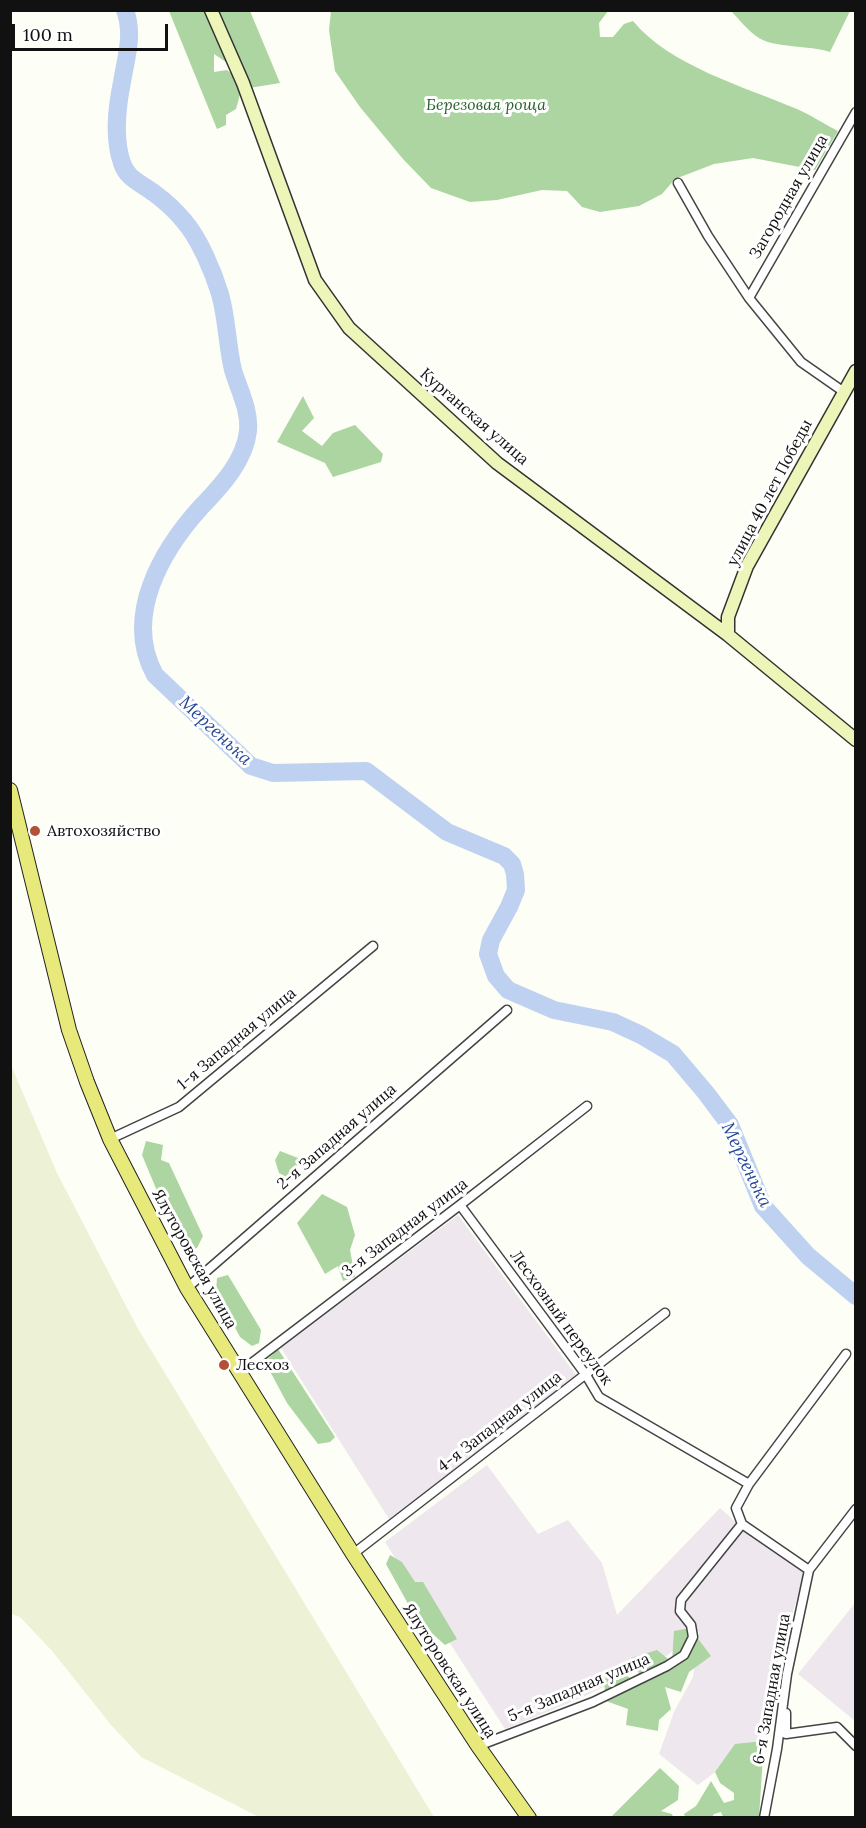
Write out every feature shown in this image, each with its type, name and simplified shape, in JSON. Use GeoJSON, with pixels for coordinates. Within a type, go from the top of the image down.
{"type":"FeatureCollection","features":[{"type":"Feature","properties":{"kind":"main road","name":"Курганская улица"},"geometry":{"type":"LineString","coordinates":[[211,10],[243,83],[315,280],[349,328],[497,463],[728,635],[855,740]]}},
{"type":"Feature","properties":{"kind":"main road","name":"улица 40 лет Победы"},"geometry":{"type":"LineString","coordinates":[[728,635],[728,617],[747,566],[855,371]]}},
{"type":"Feature","properties":{"kind":"main road","name":"Ялуторовская улица"},"geometry":{"type":"LineString","coordinates":[[10,790],[69,1030],[87,1082],[111,1139],[187,1288],[353,1554],[478,1746],[529,1818]]}},
{"type":"Feature","properties":{"kind":"street","name":"Загородная улица"},"geometry":{"type":"LineString","coordinates":[[749,298],[855,112]]}},
{"type":"Feature","properties":{"kind":"street","name":"Загородная улица"},"geometry":{"type":"LineString","coordinates":[[678,183],[708,236],[749,298],[801,362],[844,392]]}},
{"type":"Feature","properties":{"kind":"street","name":"1-я Западная улица"},"geometry":{"type":"LineString","coordinates":[[111,1139],[179,1107],[373,946]]}},
{"type":"Feature","properties":{"kind":"street","name":"2-я Западная улица"},"geometry":{"type":"LineString","coordinates":[[187,1288],[507,1010]]}},
{"type":"Feature","properties":{"kind":"street","name":"3-я Западная улица"},"geometry":{"type":"LineString","coordinates":[[240,1372],[587,1106]]}},
{"type":"Feature","properties":{"kind":"street","name":"Лесхозный переулок"},"geometry":{"type":"LineString","coordinates":[[460,1205],[586,1375],[599,1397],[749,1484]]}},
{"type":"Feature","properties":{"kind":"street","name":"4-я Западная улица"},"geometry":{"type":"LineString","coordinates":[[353,1554],[665,1313]]}},
{"type":"Feature","properties":{"kind":"street"},"geometry":{"type":"LineString","coordinates":[[809,1570],[742,1524],[736,1508],[749,1484],[846,1354]]}},
{"type":"Feature","properties":{"kind":"street","name":"6-я Западная улица"},"geometry":{"type":"LineString","coordinates":[[764,1818],[777,1749],[786,1674],[809,1570],[855,1509]]}},
{"type":"Feature","properties":{"kind":"street","name":"5-я Западная улица"},"geometry":{"type":"LineString","coordinates":[[478,1746],[593,1702],[667,1666],[684,1655],[693,1637],[691,1625],[680,1611],[681,1600],[742,1524]]}},
{"type":"Feature","properties":{"kind":"street"},"geometry":{"type":"LineString","coordinates":[[786,1674],[786,1734],[837,1727],[855,1746]]}},
{"type":"Feature","properties":{"kind":"shaded area"},"geometry":{"type":"Polygon","coordinates":[[[458,1215],[576,1375],[389,1519],[281,1348],[458,1215]]]}},
{"type":"Feature","properties":{"kind":"shaded area"},"geometry":{"type":"Polygon","coordinates":[[[487,1465],[538,1534],[568,1520],[602,1563],[617,1615],[720,1508],[739,1525],[679,1598],[691,1634],[668,1655],[579,1699],[505,1729],[385,1542],[487,1465]]]}},
{"type":"Feature","properties":{"kind":"shaded area"},"geometry":{"type":"Polygon","coordinates":[[[743,1529],[805,1572],[776,1668],[763,1736],[698,1785],[659,1754],[674,1712],[693,1677],[699,1632],[683,1610],[684,1600],[743,1529]]]}},
{"type":"Feature","properties":{"kind":"shaded area"},"geometry":{"type":"Polygon","coordinates":[[[855,1603],[855,1721],[798,1674],[855,1603]]]}},
{"type":"Feature","properties":{"kind":"green space"},"geometry":{"type":"Polygon","coordinates":[[[169,11],[250,11],[280,83],[249,88],[244,74],[214,54],[214,72],[227,70],[243,83],[236,109],[226,115],[226,125],[217,129],[169,11]]]}},
{"type":"Feature","properties":{"kind":"green space","name":"Березовая роща"},"geometry":{"type":"Polygon","coordinates":[[[331,11],[608,11],[599,23],[600,37],[613,37],[624,24],[633,21],[667,51],[687,63],[797,109],[838,131],[815,170],[753,158],[714,164],[675,179],[662,194],[639,206],[600,212],[582,207],[567,191],[542,190],[497,200],[470,202],[431,188],[403,159],[360,107],[335,71],[329,30],[331,11]]]}},
{"type":"Feature","properties":{"kind":"green space"},"geometry":{"type":"Polygon","coordinates":[[[731,11],[850,11],[830,52],[766,41],[751,32],[731,11]]]}},
{"type":"Feature","properties":{"kind":"green space"},"geometry":{"type":"Polygon","coordinates":[[[303,396],[314,418],[302,431],[322,446],[333,433],[355,425],[383,454],[381,462],[333,477],[325,463],[277,442],[303,396]]]}},
{"type":"Feature","properties":{"kind":"green space"},"geometry":{"type":"Polygon","coordinates":[[[11,1065],[57,1173],[137,1327],[434,1817],[259,1817],[141,1757],[111,1725],[53,1652],[20,1617],[11,1614],[11,1065]]]}},
{"type":"Feature","properties":{"kind":"green space"},"geometry":{"type":"Polygon","coordinates":[[[146,1141],[163,1145],[161,1160],[169,1163],[203,1236],[197,1248],[183,1253],[142,1155],[146,1141]]]}},
{"type":"Feature","properties":{"kind":"green space"},"geometry":{"type":"Polygon","coordinates":[[[280,1151],[303,1160],[296,1168],[296,1182],[279,1173],[275,1160],[280,1151]]]}},
{"type":"Feature","properties":{"kind":"green space"},"geometry":{"type":"Polygon","coordinates":[[[322,1194],[347,1207],[355,1235],[350,1250],[355,1277],[343,1281],[338,1266],[325,1274],[297,1223],[322,1194]]]}},
{"type":"Feature","properties":{"kind":"green space"},"geometry":{"type":"Polygon","coordinates":[[[228,1275],[261,1330],[259,1343],[252,1346],[240,1337],[216,1291],[217,1278],[228,1275]]]}},
{"type":"Feature","properties":{"kind":"green space"},"geometry":{"type":"Polygon","coordinates":[[[278,1349],[335,1437],[330,1442],[318,1444],[287,1403],[265,1362],[278,1349]]]}},
{"type":"Feature","properties":{"kind":"green space"},"geometry":{"type":"Polygon","coordinates":[[[390,1555],[402,1562],[415,1582],[423,1582],[457,1639],[445,1645],[417,1620],[386,1564],[390,1555]]]}},
{"type":"Feature","properties":{"kind":"green space"},"geometry":{"type":"Polygon","coordinates":[[[690,1628],[711,1656],[689,1672],[681,1692],[665,1687],[671,1709],[659,1720],[658,1731],[626,1725],[628,1709],[606,1701],[604,1681],[614,1668],[632,1679],[639,1673],[631,1658],[657,1650],[672,1662],[674,1631],[690,1628]]]}},
{"type":"Feature","properties":{"kind":"green space"},"geometry":{"type":"Polygon","coordinates":[[[764,1741],[759,1817],[723,1817],[721,1812],[712,1817],[685,1817],[684,1814],[696,1806],[711,1781],[724,1803],[734,1800],[734,1793],[720,1783],[715,1772],[735,1744],[764,1741]]]}},
{"type":"Feature","properties":{"kind":"green space"},"geometry":{"type":"Polygon","coordinates":[[[660,1768],[679,1786],[678,1800],[661,1811],[672,1814],[673,1817],[611,1817],[660,1768]]]}},
{"type":"Feature","properties":{"kind":"waterway","name":"Мергенька"},"geometry":{"type":"LineString","coordinates":[[125,10],[129,37],[117,122],[119,153],[127,173],[162,199],[181,217],[205,255],[220,294],[233,370],[246,408],[248,423],[246,442],[237,463],[172,544],[151,586],[145,608],[143,630],[146,653],[155,675],[251,766],[273,773],[366,771],[447,832],[504,856],[512,864],[516,890],[491,940],[488,954],[496,976],[508,990],[554,1010],[613,1022],[673,1054],[730,1125],[763,1206],[808,1256],[856,1296]]}},
{"type":"Feature","properties":{"kind":"place","name":"Автохозяйство"},"geometry":{"type":"Point","coordinates":[35,831]}},
{"type":"Feature","properties":{"kind":"place","name":"Лесхоз"},"geometry":{"type":"Point","coordinates":[224,1365]}}]}
